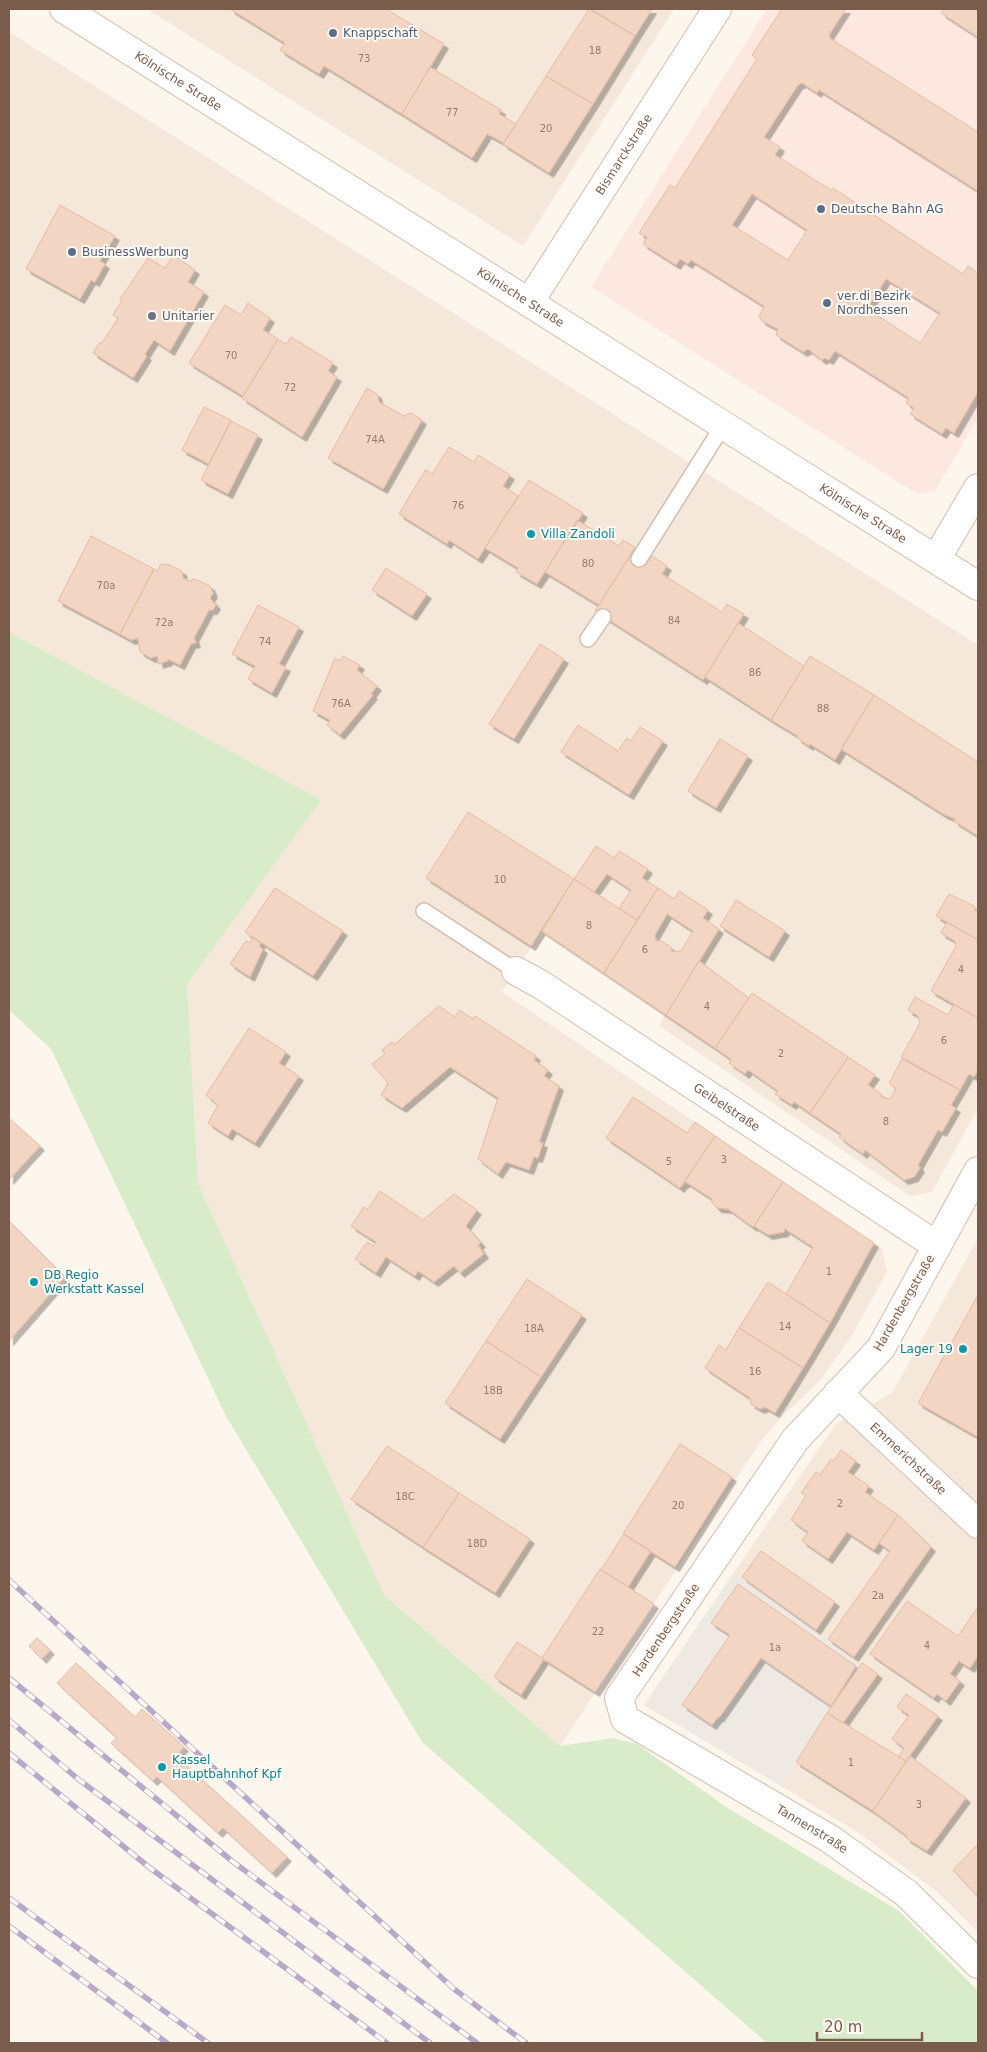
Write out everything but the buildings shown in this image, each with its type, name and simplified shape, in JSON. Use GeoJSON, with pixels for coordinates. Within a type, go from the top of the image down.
{"type":"FeatureCollection","features":[{"type":"Feature","properties":{"kind":"street","name":"Kölnische Straße"},"geometry":{"type":"LineString","coordinates":[[64,9],[530,301],[978,586]]}},
{"type":"Feature","properties":{"kind":"street","name":"Bismarckstraße"},"geometry":{"type":"LineString","coordinates":[[530,301],[717,9]]}},
{"type":"Feature","properties":{"kind":"street"},"geometry":{"type":"LineString","coordinates":[[936,559],[978,488]]}},
{"type":"Feature","properties":{"kind":"street","name":"Geibelstraße"},"geometry":{"type":"LineString","coordinates":[[516,971],[540,984],[937,1246]]}},
{"type":"Feature","properties":{"kind":"street","name":"Hardenbergstraße"},"geometry":{"type":"LineString","coordinates":[[625,1719],[619,1698],[767,1463],[795,1440],[881,1348],[978,1171]]}},
{"type":"Feature","properties":{"kind":"street","name":"Emmerichstraße"},"geometry":{"type":"LineString","coordinates":[[838,1393],[978,1524]]}},
{"type":"Feature","properties":{"kind":"street","name":"Tannenstraße"},"geometry":{"type":"LineString","coordinates":[[625,1719],[830,1839],[906,1893],[978,1964]]}},
{"type":"Feature","properties":{"kind":"lane"},"geometry":{"type":"LineString","coordinates":[[639,559],[724,424]]}},
{"type":"Feature","properties":{"kind":"lane"},"geometry":{"type":"LineString","coordinates":[[588,639],[603,616]]}},
{"type":"Feature","properties":{"kind":"lane"},"geometry":{"type":"LineString","coordinates":[[424,911],[516,971]]}},
{"type":"Feature","properties":{"kind":"shaded area"},"geometry":{"type":"Polygon","coordinates":[[[147,9],[674,9],[523,246],[147,9]]]}},
{"type":"Feature","properties":{"kind":"shaded area"},"geometry":{"type":"Polygon","coordinates":[[[767,9],[978,9],[978,418],[935,491],[917,494],[591,287],[767,9]]]}},
{"type":"Feature","properties":{"kind":"shaded area"},"geometry":{"type":"Polygon","coordinates":[[[9,32],[978,645],[978,1108],[932,1192],[910,1196],[659,1026],[665,1014],[542,931],[502,992],[882,1248],[887,1272],[851,1337],[821,1379],[777,1422],[761,1441],[560,1746],[384,1595],[198,1183],[187,984],[320,800],[9,632],[9,32]]]}},
{"type":"Feature","properties":{"kind":"shaded area"},"geometry":{"type":"Polygon","coordinates":[[[978,1238],[978,1932],[936,1891],[859,1833],[781,1786],[856,1666],[828,1639],[734,1572],[836,1424],[892,1393],[978,1238]]]}},
{"type":"Feature","properties":{"kind":"shaded area"},"geometry":{"type":"Polygon","coordinates":[[[734,1572],[859,1661],[781,1786],[644,1705],[734,1572]]]}},
{"type":"Feature","properties":{"kind":"green space"},"geometry":{"type":"Polygon","coordinates":[[[9,632],[321,800],[187,984],[198,1183],[384,1595],[560,1746],[612,1738],[637,1744],[729,1809],[899,1911],[978,1991],[978,2043],[767,2043],[422,1742],[226,1416],[51,1049],[9,1010],[9,632]]]}},
{"type":"Feature","properties":{"kind":"railway"},"geometry":{"type":"LineString","coordinates":[[9,1580],[454,1989],[526,2043]]}},
{"type":"Feature","properties":{"kind":"railway"},"geometry":{"type":"LineString","coordinates":[[9,1678],[232,1861],[477,2043]]}},
{"type":"Feature","properties":{"kind":"railway"},"geometry":{"type":"LineString","coordinates":[[9,1720],[78,1779],[430,2043]]}},
{"type":"Feature","properties":{"kind":"railway"},"geometry":{"type":"LineString","coordinates":[[9,1753],[150,1868],[387,2043]]}},
{"type":"Feature","properties":{"kind":"railway"},"geometry":{"type":"LineString","coordinates":[[9,1898],[208,2043]]}},
{"type":"Feature","properties":{"kind":"railway"},"geometry":{"type":"LineString","coordinates":[[9,1926],[167,2043]]}},
{"type":"Feature","properties":{"kind":"place","name":"Knappschaft"},"geometry":{"type":"Point","coordinates":[333,33]}},
{"type":"Feature","properties":{"kind":"place","name":"Deutsche Bahn AG"},"geometry":{"type":"Point","coordinates":[821,209]}},
{"type":"Feature","properties":{"kind":"place","name":"BusinessWerbung"},"geometry":{"type":"Point","coordinates":[72,252]}},
{"type":"Feature","properties":{"kind":"place","name":"ver.di Bezirk Nordhessen"},"geometry":{"type":"Point","coordinates":[827,303]}},
{"type":"Feature","properties":{"kind":"place","name":"Unitarier"},"geometry":{"type":"Point","coordinates":[152,316]}},
{"type":"Feature","properties":{"kind":"place","name":"Villa Zandoli"},"geometry":{"type":"Point","coordinates":[531,534]}},
{"type":"Feature","properties":{"kind":"place","name":"DB Regio Werkstatt Kassel"},"geometry":{"type":"Point","coordinates":[34,1282]}},
{"type":"Feature","properties":{"kind":"place","name":"Lager 19"},"geometry":{"type":"Point","coordinates":[963,1349]}},
{"type":"Feature","properties":{"kind":"place","name":"Kassel Hauptbahnhof Kpf"},"geometry":{"type":"Point","coordinates":[162,1767]}}]}
